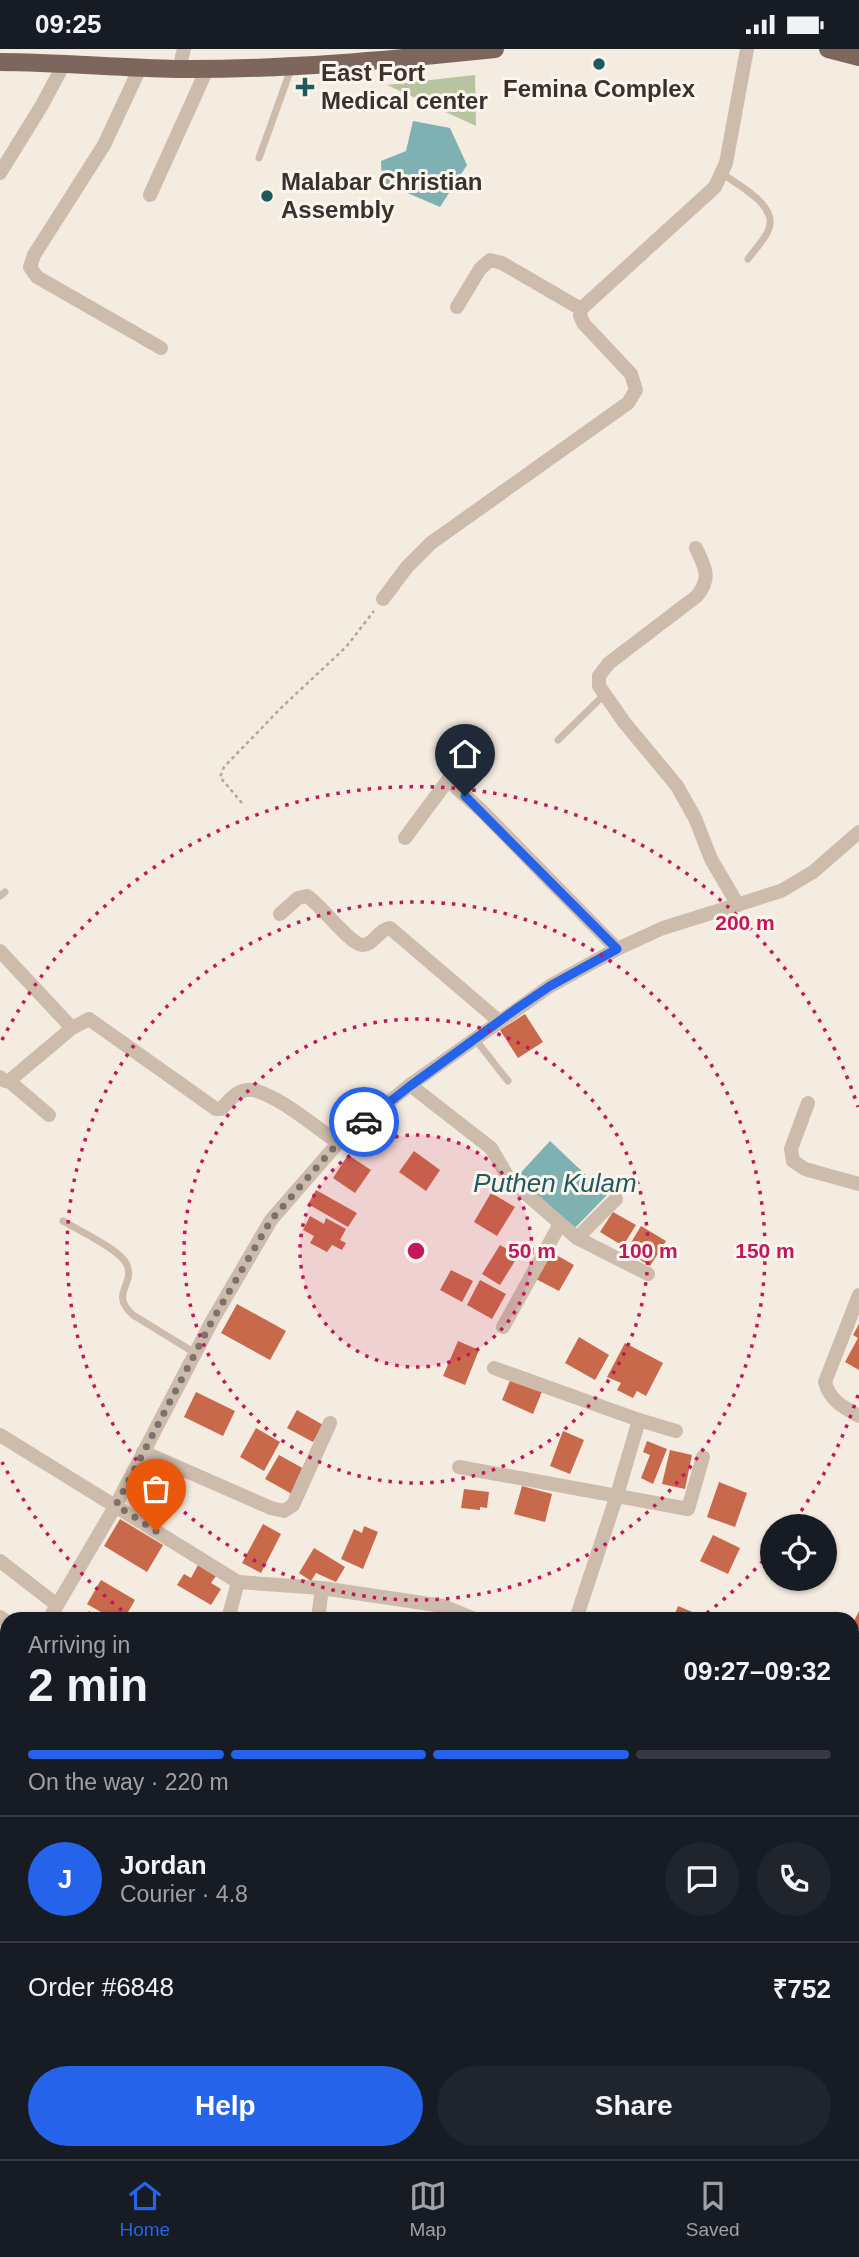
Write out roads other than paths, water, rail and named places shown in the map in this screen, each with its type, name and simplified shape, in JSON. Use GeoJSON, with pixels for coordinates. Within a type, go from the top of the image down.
{"type":"FeatureCollection","features":[{"type":"Feature","properties":{"kind":"main road"},"geometry":{"type":"LineString","coordinates":[[13,58],[89,67],[179,69],[292,66],[353,56],[495,49]]}},
{"type":"Feature","properties":{"kind":"main road"},"geometry":{"type":"LineString","coordinates":[[828,49],[859,57]]}},
{"type":"Feature","properties":{"kind":"street"},"geometry":{"type":"LineString","coordinates":[[179,69],[184,49]]}},
{"type":"Feature","properties":{"kind":"street"},"geometry":{"type":"LineString","coordinates":[[383,600],[407,567],[431,543],[628,403],[636,390],[631,374],[584,324],[580,309],[715,187],[723,174],[747,49]]}},
{"type":"Feature","properties":{"kind":"street"},"geometry":{"type":"LineString","coordinates":[[0,173],[64,64]]}},
{"type":"Feature","properties":{"kind":"street"},"geometry":{"type":"LineString","coordinates":[[140,68],[104,145],[34,254],[30,267],[37,277],[161,348]]}},
{"type":"Feature","properties":{"kind":"street"},"geometry":{"type":"LineString","coordinates":[[150,195],[208,68]]}},
{"type":"Feature","properties":{"kind":"street"},"geometry":{"type":"LineString","coordinates":[[457,307],[480,269],[490,260],[502,264],[580,309]]}},
{"type":"Feature","properties":{"kind":"street"},"geometry":{"type":"LineString","coordinates":[[696,548],[706,569],[706,585],[697,596],[609,663],[599,676],[599,686],[677,786],[695,818],[711,859],[738,905]]}},
{"type":"Feature","properties":{"kind":"street"},"geometry":{"type":"LineString","coordinates":[[405,838],[477,745]]}},
{"type":"Feature","properties":{"kind":"street"},"geometry":{"type":"LineString","coordinates":[[448,780],[483,812],[617,949]]}},
{"type":"Feature","properties":{"kind":"street"},"geometry":{"type":"LineString","coordinates":[[53,1612],[116,1505],[195,1353],[271,1220],[338,1143],[410,1086],[550,986],[617,949],[663,928],[780,891],[813,872],[859,832]]}},
{"type":"Feature","properties":{"kind":"street"},"geometry":{"type":"LineString","coordinates":[[280,914],[298,898],[307,896],[360,945],[365,946],[383,929],[390,928],[499,1021]]}},
{"type":"Feature","properties":{"kind":"street"},"geometry":{"type":"LineString","coordinates":[[0,951],[72,1028]]}},
{"type":"Feature","properties":{"kind":"street"},"geometry":{"type":"LineString","coordinates":[[49,1115],[5,1079],[72,1028],[89,1020],[216,1109],[221,1109],[237,1093],[248,1089],[263,1092],[308,1120],[338,1143]]}},
{"type":"Feature","properties":{"kind":"street"},"geometry":{"type":"LineString","coordinates":[[410,1086],[491,1148],[509,1179],[577,1238],[648,1274]]}},
{"type":"Feature","properties":{"kind":"street"},"geometry":{"type":"LineString","coordinates":[[808,1103],[791,1149],[793,1161],[804,1169],[859,1184]]}},
{"type":"Feature","properties":{"kind":"street"},"geometry":{"type":"LineString","coordinates":[[577,1238],[617,1199]]}},
{"type":"Feature","properties":{"kind":"street"},"geometry":{"type":"LineString","coordinates":[[503,1327],[560,1224]]}},
{"type":"Feature","properties":{"kind":"street"},"geometry":{"type":"LineString","coordinates":[[859,1295],[825,1382],[828,1394],[859,1416]]}},
{"type":"Feature","properties":{"kind":"street"},"geometry":{"type":"LineString","coordinates":[[494,1368],[676,1431]]}},
{"type":"Feature","properties":{"kind":"street"},"geometry":{"type":"LineString","coordinates":[[578,1612],[639,1420]]}},
{"type":"Feature","properties":{"kind":"street"},"geometry":{"type":"LineString","coordinates":[[143,1453],[271,1508],[285,1511],[293,1505],[330,1423]]}},
{"type":"Feature","properties":{"kind":"street"},"geometry":{"type":"LineString","coordinates":[[0,1435],[238,1582],[322,1588],[443,1606],[457,1612]]}},
{"type":"Feature","properties":{"kind":"street"},"geometry":{"type":"LineString","coordinates":[[459,1467],[688,1509],[703,1457]]}},
{"type":"Feature","properties":{"kind":"street"},"geometry":{"type":"LineString","coordinates":[[0,1561],[57,1605]]}},
{"type":"Feature","properties":{"kind":"street"},"geometry":{"type":"LineString","coordinates":[[230,1612],[238,1582]]}},
{"type":"Feature","properties":{"kind":"street"},"geometry":{"type":"LineString","coordinates":[[319,1612],[322,1588]]}},
{"type":"Feature","properties":{"kind":"lane"},"geometry":{"type":"LineString","coordinates":[[259,158],[292,66]]}},
{"type":"Feature","properties":{"kind":"lane"},"geometry":{"type":"LineString","coordinates":[[723,174],[764,205],[771,217],[769,230],[748,259]]}},
{"type":"Feature","properties":{"kind":"lane"},"geometry":{"type":"LineString","coordinates":[[558,740],[604,695]]}},
{"type":"Feature","properties":{"kind":"lane"},"geometry":{"type":"LineString","coordinates":[[475,1039],[508,1081]]}},
{"type":"Feature","properties":{"kind":"lane"},"geometry":{"type":"LineString","coordinates":[[63,1221],[127,1263],[129,1273],[121,1296],[125,1307],[195,1353]]}},
{"type":"Feature","properties":{"kind":"water"},"geometry":{"type":"Polygon","coordinates":[[[413,121],[450,128],[467,165],[440,207],[382,182],[381,161],[406,151],[413,121]]]}},
{"type":"Feature","properties":{"kind":"water","name":"Puthen Kulam"},"geometry":{"type":"Polygon","coordinates":[[[550,1141],[607,1195],[571,1232],[513,1181],[550,1141]]]}},
{"type":"Feature","properties":{"kind":"place","name":"Femina Complex"},"geometry":{"type":"Point","coordinates":[599,64]}},
{"type":"Feature","properties":{"kind":"place","name":"East Fort Medical center"},"geometry":{"type":"Point","coordinates":[305,87]}},
{"type":"Feature","properties":{"kind":"place","name":"Malabar Christian Assembly"},"geometry":{"type":"Point","coordinates":[267,196]}}]}
